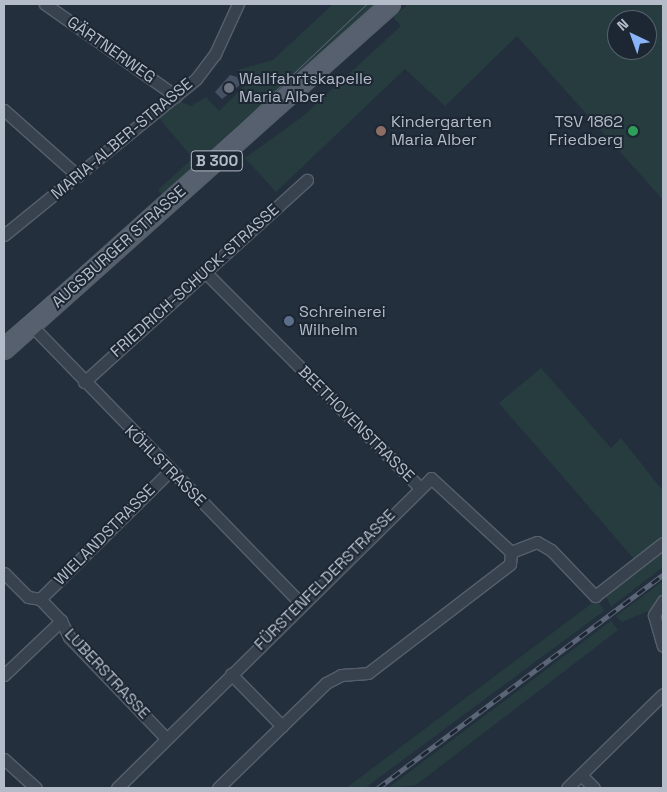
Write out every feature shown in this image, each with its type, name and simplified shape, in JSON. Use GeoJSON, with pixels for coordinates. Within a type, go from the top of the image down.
{"type":"FeatureCollection","features":[{"type":"Feature","properties":{"kind":"main road","name":"AUGSBURGER STRASSE"},"geometry":{"type":"LineString","coordinates":[[4,349],[390,4]]}},
{"type":"Feature","properties":{"kind":"street","name":"GÄRTNERWEG"},"geometry":{"type":"LineString","coordinates":[[45,4],[176,96]]}},
{"type":"Feature","properties":{"kind":"street","name":"MARIA-ALBER-STRASSE"},"geometry":{"type":"LineString","coordinates":[[4,235],[176,96],[215,54],[238,4]]}},
{"type":"Feature","properties":{"kind":"street"},"geometry":{"type":"LineString","coordinates":[[4,110],[78,176]]}},
{"type":"Feature","properties":{"kind":"street","name":"FRIEDRICH-SCHUCK-STRASSE"},"geometry":{"type":"LineString","coordinates":[[84,382],[307,180]]}},
{"type":"Feature","properties":{"kind":"street","name":"BEETHOVENSTRASSE"},"geometry":{"type":"LineString","coordinates":[[206,272],[419,486],[431,478],[511,552]]}},
{"type":"Feature","properties":{"kind":"street","name":"KÖHLSTRASSE"},"geometry":{"type":"LineString","coordinates":[[31,325],[170,471],[301,604]]}},
{"type":"Feature","properties":{"kind":"street","name":"WIELANDSTRASSE"},"geometry":{"type":"LineString","coordinates":[[40,599],[170,471]]}},
{"type":"Feature","properties":{"kind":"street","name":"FÜRSTENFELDERSTRASSE"},"geometry":{"type":"LineString","coordinates":[[117,788],[419,486]]}},
{"type":"Feature","properties":{"kind":"street"},"geometry":{"type":"LineString","coordinates":[[218,788],[326,683],[341,676],[368,673],[510,564],[511,552],[536,542],[552,550],[595,596],[663,543]]}},
{"type":"Feature","properties":{"kind":"street","name":"LUBERSTRASSE"},"geometry":{"type":"LineString","coordinates":[[4,573],[28,597],[40,599],[62,621],[68,637],[166,738]]}},
{"type":"Feature","properties":{"kind":"street"},"geometry":{"type":"LineString","coordinates":[[663,601],[654,615],[663,646]]}},
{"type":"Feature","properties":{"kind":"street"},"geometry":{"type":"LineString","coordinates":[[4,675],[62,621]]}},
{"type":"Feature","properties":{"kind":"street"},"geometry":{"type":"LineString","coordinates":[[231,674],[282,726]]}},
{"type":"Feature","properties":{"kind":"street"},"geometry":{"type":"LineString","coordinates":[[567,788],[663,694]]}},
{"type":"Feature","properties":{"kind":"street"},"geometry":{"type":"LineString","coordinates":[[4,758],[36,788]]}},
{"type":"Feature","properties":{"kind":"street"},"geometry":{"type":"LineString","coordinates":[[581,774],[594,788]]}},
{"type":"Feature","properties":{"kind":"green space"},"geometry":{"type":"Polygon","coordinates":[[[333,4],[378,4],[165,199],[158,190],[193,158],[159,118],[181,102],[191,106],[206,97],[219,111],[249,82],[237,70],[273,60],[333,4]]]}},
{"type":"Feature","properties":{"kind":"green space"},"geometry":{"type":"Polygon","coordinates":[[[408,4],[663,4],[663,200],[517,36],[445,106],[405,69],[276,192],[245,158],[302,117],[401,26],[393,17],[408,4]]]}},
{"type":"Feature","properties":{"kind":"green space"},"geometry":{"type":"Polygon","coordinates":[[[541,368],[611,448],[621,438],[663,491],[663,537],[635,560],[499,403],[541,368]]]}},
{"type":"Feature","properties":{"kind":"green space"},"geometry":{"type":"Polygon","coordinates":[[[663,549],[663,567],[611,607],[605,594],[663,549]]]}},
{"type":"Feature","properties":{"kind":"green space"},"geometry":{"type":"Polygon","coordinates":[[[663,581],[663,595],[651,610],[622,622],[616,616],[663,581]]]}},
{"type":"Feature","properties":{"kind":"green space"},"geometry":{"type":"Polygon","coordinates":[[[591,604],[600,604],[604,611],[365,788],[346,788],[591,604]]]}},
{"type":"Feature","properties":{"kind":"green space"},"geometry":{"type":"Polygon","coordinates":[[[611,621],[618,630],[416,785],[388,788],[611,621]]]}},
{"type":"Feature","properties":{"kind":"building","name":"Wallfahrtskapelle Maria Alber"},"geometry":{"type":"Polygon","coordinates":[[[230,75],[237,77],[240,85],[222,99],[215,92],[230,75]]]}},
{"type":"Feature","properties":{"kind":"tram line"},"geometry":{"type":"LineString","coordinates":[[4,334],[171,190],[366,4]]}},
{"type":"Feature","properties":{"kind":"railway"},"geometry":{"type":"LineString","coordinates":[[378,788],[663,575]]}},
{"type":"Feature","properties":{"kind":"place","name":"Wallfahrtskapelle Maria Alber"},"geometry":{"type":"Point","coordinates":[229,88]}},
{"type":"Feature","properties":{"kind":"place","name":"Kindergarten Maria Alber"},"geometry":{"type":"Point","coordinates":[381,131]}},
{"type":"Feature","properties":{"kind":"place","name":"TSV 1862 Friedberg"},"geometry":{"type":"Point","coordinates":[633,131]}},
{"type":"Feature","properties":{"kind":"place","name":"Schreinerei Wilhelm"},"geometry":{"type":"Point","coordinates":[289,321]}}]}
